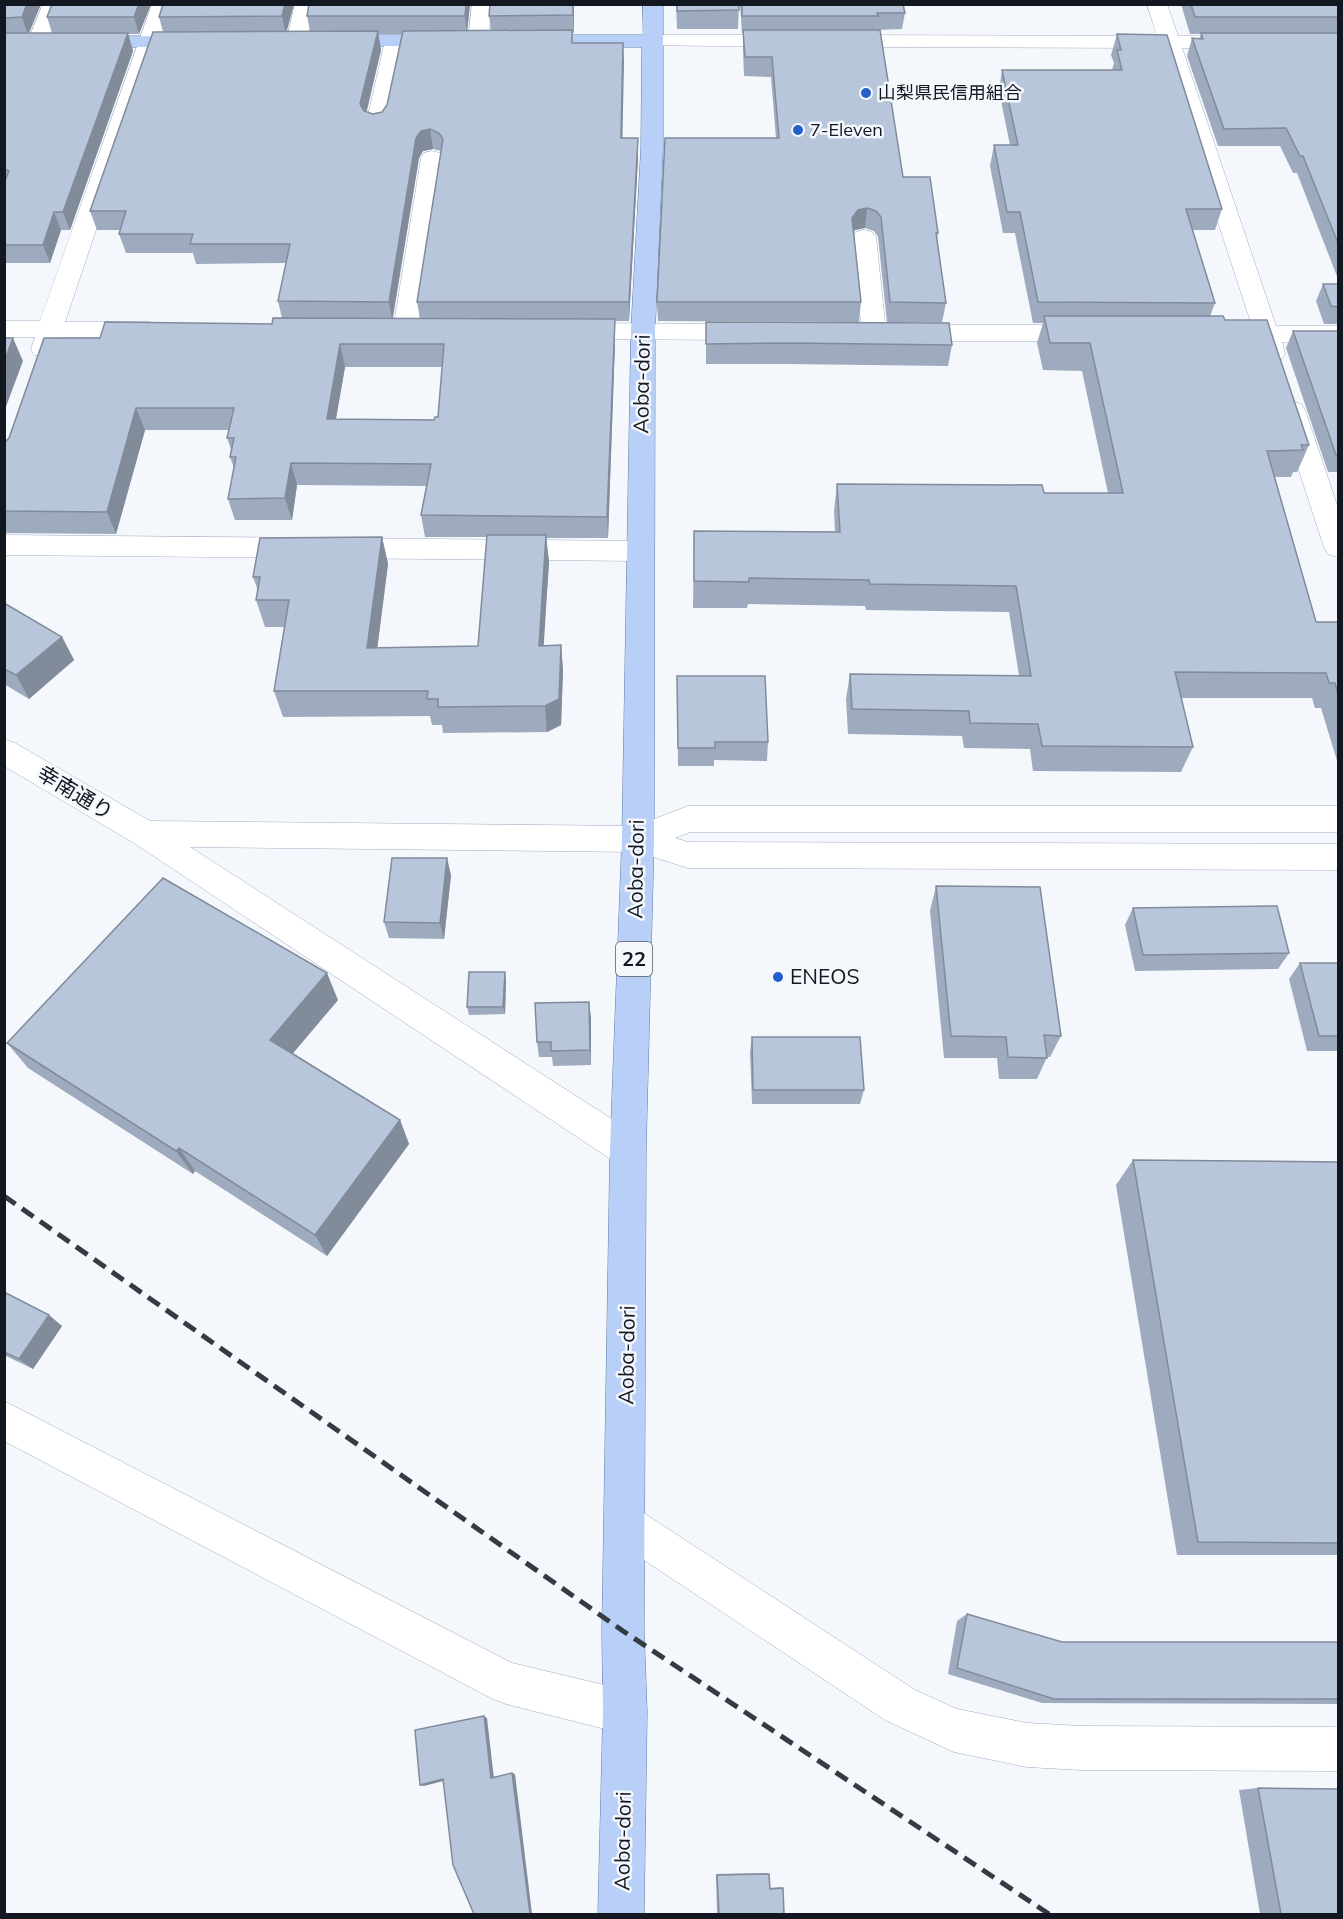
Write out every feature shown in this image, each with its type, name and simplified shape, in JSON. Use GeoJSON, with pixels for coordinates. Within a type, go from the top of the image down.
{"type":"FeatureCollection","features":[{"type":"Feature","properties":{"kind":"main road","name":"Aoba-dori"},"geometry":{"type":"LineString","coordinates":[[621,1914],[625,1712],[623,1631],[628,1150],[638,839],[643,331],[652,148],[654,4]]}},
{"type":"Feature","properties":{"kind":"main road"},"geometry":{"type":"LineString","coordinates":[[274,42],[653,40]]}},
{"type":"Feature","properties":{"kind":"main road"},"geometry":{"type":"LineString","coordinates":[[4,43],[217,42]]}},
{"type":"Feature","properties":{"kind":"street"},"geometry":{"type":"LineString","coordinates":[[37,43],[53,4]]}},
{"type":"Feature","properties":{"kind":"street"},"geometry":{"type":"LineString","coordinates":[[34,372],[162,4]]}},
{"type":"Feature","properties":{"kind":"street"},"geometry":{"type":"LineString","coordinates":[[296,42],[305,4]]}},
{"type":"Feature","properties":{"kind":"street"},"geometry":{"type":"LineString","coordinates":[[478,41],[482,4]]}},
{"type":"Feature","properties":{"kind":"street"},"geometry":{"type":"LineString","coordinates":[[1157,4],[1338,547]]}},
{"type":"Feature","properties":{"kind":"street"},"geometry":{"type":"LineString","coordinates":[[653,40],[1256,42]]}},
{"type":"Feature","properties":{"kind":"street"},"geometry":{"type":"LineString","coordinates":[[377,124],[395,41]]}},
{"type":"Feature","properties":{"kind":"street"},"geometry":{"type":"LineString","coordinates":[[405,330],[432,158]]}},
{"type":"Feature","properties":{"kind":"street"},"geometry":{"type":"LineString","coordinates":[[864,237],[862,332],[1112,333]]}},
{"type":"Feature","properties":{"kind":"street"},"geometry":{"type":"LineString","coordinates":[[4,329],[168,330]]}},
{"type":"Feature","properties":{"kind":"street"},"geometry":{"type":"LineString","coordinates":[[547,331],[770,332]]}},
{"type":"Feature","properties":{"kind":"street"},"geometry":{"type":"LineString","coordinates":[[1207,334],[1338,334]]}},
{"type":"Feature","properties":{"kind":"street"},"geometry":{"type":"LineString","coordinates":[[4,545],[640,551]]}},
{"type":"Feature","properties":{"kind":"street","name":"幸南通り"},"geometry":{"type":"LineString","coordinates":[[4,751],[145,834],[628,1150]]}},
{"type":"Feature","properties":{"kind":"street"},"geometry":{"type":"LineString","coordinates":[[638,839],[688,819],[1338,819]]}},
{"type":"Feature","properties":{"kind":"street"},"geometry":{"type":"LineString","coordinates":[[145,834],[638,839],[688,855],[1338,857]]}},
{"type":"Feature","properties":{"kind":"street"},"geometry":{"type":"LineString","coordinates":[[4,1420],[506,1683],[625,1712]]}},
{"type":"Feature","properties":{"kind":"street"},"geometry":{"type":"LineString","coordinates":[[625,1524],[900,1705],[954,1730],[1027,1745],[1081,1749],[1338,1749]]}},
{"type":"Feature","properties":{"kind":"building"},"geometry":{"type":"Polygon","coordinates":[[[4,4],[27,4],[22,17],[4,18],[4,4]]]}},
{"type":"Feature","properties":{"kind":"building"},"geometry":{"type":"Polygon","coordinates":[[[52,4],[139,4],[134,17],[47,17],[52,4]]]}},
{"type":"Feature","properties":{"kind":"building"},"geometry":{"type":"Polygon","coordinates":[[[163,4],[285,4],[282,16],[159,17],[163,4]]]}},
{"type":"Feature","properties":{"kind":"building"},"geometry":{"type":"Polygon","coordinates":[[[309,4],[466,4],[465,16],[307,16],[309,4]]]}},
{"type":"Feature","properties":{"kind":"building"},"geometry":{"type":"Polygon","coordinates":[[[490,4],[573,4],[573,15],[489,16],[490,4]]]}},
{"type":"Feature","properties":{"kind":"building"},"geometry":{"type":"Polygon","coordinates":[[[677,4],[739,4],[739,10],[677,11],[677,4]]]}},
{"type":"Feature","properties":{"kind":"building"},"geometry":{"type":"Polygon","coordinates":[[[742,4],[903,4],[905,13],[877,13],[878,16],[742,16],[742,4]]]}},
{"type":"Feature","properties":{"kind":"building"},"geometry":{"type":"Polygon","coordinates":[[[1191,4],[1338,4],[1338,17],[1195,17],[1191,4]]]}},
{"type":"Feature","properties":{"kind":"building"},"geometry":{"type":"Polygon","coordinates":[[[572,30],[572,43],[623,43],[621,138],[638,138],[629,302],[417,302],[443,139],[439,133],[430,129],[421,131],[416,138],[389,302],[278,301],[290,244],[190,244],[193,234],[119,234],[126,211],[90,211],[153,32],[378,31],[360,104],[364,111],[373,114],[382,112],[387,105],[403,31],[572,30]]]}},
{"type":"Feature","properties":{"kind":"building"},"geometry":{"type":"Polygon","coordinates":[[[743,30],[880,30],[903,177],[930,177],[946,303],[890,302],[881,217],[876,211],[867,208],[858,210],[852,218],[861,302],[657,302],[665,138],[779,138],[772,57],[745,57],[743,30]]]}},
{"type":"Feature","properties":{"kind":"building"},"geometry":{"type":"Polygon","coordinates":[[[4,33],[128,33],[63,212],[54,212],[43,245],[4,245],[4,183],[9,171],[4,169],[4,33]]]}},
{"type":"Feature","properties":{"kind":"building"},"geometry":{"type":"Polygon","coordinates":[[[1201,33],[1338,33],[1338,243],[1303,156],[1300,156],[1286,128],[1224,129],[1192,38],[1203,39],[1201,33]]]}},
{"type":"Feature","properties":{"kind":"building"},"geometry":{"type":"Polygon","coordinates":[[[1117,34],[1167,35],[1222,209],[1186,209],[1215,303],[1038,302],[1020,212],[1007,212],[994,145],[1018,145],[1002,70],[1122,70],[1117,50],[1121,50],[1117,34]]]}},
{"type":"Feature","properties":{"kind":"building"},"geometry":{"type":"Polygon","coordinates":[[[1323,284],[1338,284],[1338,307],[1331,306],[1323,284]]]}},
{"type":"Feature","properties":{"kind":"building"},"geometry":{"type":"Polygon","coordinates":[[[1044,316],[1223,316],[1225,320],[1267,320],[1309,445],[1301,445],[1303,450],[1267,451],[1316,622],[1338,622],[1338,694],[1335,683],[1329,683],[1326,673],[1175,672],[1193,747],[1042,746],[1038,724],[970,723],[969,711],[852,709],[850,674],[1031,676],[1016,586],[870,584],[869,580],[749,578],[749,582],[694,581],[694,531],[840,532],[837,484],[1042,485],[1044,493],[1123,493],[1090,343],[1050,343],[1044,316]]]}},
{"type":"Feature","properties":{"kind":"building"},"geometry":{"type":"Polygon","coordinates":[[[273,318],[615,319],[607,517],[421,515],[431,464],[291,463],[285,498],[228,499],[236,457],[230,457],[234,438],[227,438],[234,408],[136,408],[107,512],[4,511],[4,443],[9,438],[44,338],[100,338],[105,322],[272,324],[273,318]],[[340,344],[327,419],[434,420],[438,417],[444,344],[340,344]]]}},
{"type":"Feature","properties":{"kind":"building"},"geometry":{"type":"Polygon","coordinates":[[[706,322],[949,323],[952,345],[706,344],[706,322]]]}},
{"type":"Feature","properties":{"kind":"building"},"geometry":{"type":"Polygon","coordinates":[[[1293,331],[1338,331],[1338,455],[1336,455],[1293,331]]]}},
{"type":"Feature","properties":{"kind":"building"},"geometry":{"type":"Polygon","coordinates":[[[4,338],[13,338],[4,362],[4,338]]]}},
{"type":"Feature","properties":{"kind":"building"},"geometry":{"type":"Polygon","coordinates":[[[487,535],[546,535],[539,646],[561,645],[559,699],[545,706],[438,707],[438,699],[427,699],[428,691],[274,691],[289,600],[256,600],[260,577],[253,577],[260,538],[382,537],[367,648],[478,646],[487,535]]]}},
{"type":"Feature","properties":{"kind":"building"},"geometry":{"type":"Polygon","coordinates":[[[4,603],[62,637],[16,675],[4,669],[4,603]]]}},
{"type":"Feature","properties":{"kind":"building"},"geometry":{"type":"Polygon","coordinates":[[[677,676],[765,676],[768,742],[715,742],[715,748],[678,748],[677,676]]]}},
{"type":"Feature","properties":{"kind":"building"},"geometry":{"type":"Polygon","coordinates":[[[392,858],[447,858],[440,923],[384,922],[392,858]]]}},
{"type":"Feature","properties":{"kind":"building"},"geometry":{"type":"Polygon","coordinates":[[[163,878],[327,973],[270,1040],[400,1120],[315,1235],[179,1148],[176,1151],[7,1043],[163,878]]]}},
{"type":"Feature","properties":{"kind":"building"},"geometry":{"type":"Polygon","coordinates":[[[936,886],[1040,887],[1061,1036],[1044,1035],[1047,1058],[1008,1057],[1006,1037],[951,1036],[936,886]]]}},
{"type":"Feature","properties":{"kind":"building"},"geometry":{"type":"Polygon","coordinates":[[[1277,906],[1289,953],[1143,955],[1133,908],[1277,906]]]}},
{"type":"Feature","properties":{"kind":"building"},"geometry":{"type":"Polygon","coordinates":[[[1300,963],[1338,963],[1338,1036],[1319,1036],[1300,963]]]}},
{"type":"Feature","properties":{"kind":"building"},"geometry":{"type":"Polygon","coordinates":[[[469,972],[505,972],[503,1007],[467,1007],[469,972]]]}},
{"type":"Feature","properties":{"kind":"building"},"geometry":{"type":"Polygon","coordinates":[[[589,1002],[590,1050],[551,1051],[551,1042],[537,1042],[535,1003],[589,1002]]]}},
{"type":"Feature","properties":{"kind":"building"},"geometry":{"type":"Polygon","coordinates":[[[752,1037],[860,1037],[864,1090],[753,1090],[752,1037]]]}},
{"type":"Feature","properties":{"kind":"building"},"geometry":{"type":"Polygon","coordinates":[[[1133,1160],[1338,1162],[1338,1543],[1198,1542],[1133,1160]]]}},
{"type":"Feature","properties":{"kind":"building"},"geometry":{"type":"Polygon","coordinates":[[[4,1292],[49,1315],[19,1359],[4,1352],[4,1292]]]}},
{"type":"Feature","properties":{"kind":"building"},"geometry":{"type":"Polygon","coordinates":[[[967,1614],[1062,1642],[1338,1642],[1338,1699],[1054,1699],[957,1668],[967,1614]]]}},
{"type":"Feature","properties":{"kind":"building"},"geometry":{"type":"Polygon","coordinates":[[[484,1716],[491,1778],[512,1773],[530,1914],[474,1914],[453,1865],[443,1779],[420,1785],[415,1730],[484,1716]]]}},
{"type":"Feature","properties":{"kind":"building"},"geometry":{"type":"Polygon","coordinates":[[[1258,1788],[1338,1789],[1338,1914],[1281,1914],[1258,1788]]]}},
{"type":"Feature","properties":{"kind":"building"},"geometry":{"type":"Polygon","coordinates":[[[769,1874],[770,1889],[783,1888],[784,1914],[719,1914],[717,1875],[769,1874]]]}},
{"type":"Feature","properties":{"kind":"railway"},"geometry":{"type":"LineString","coordinates":[[4,1196],[623,1631],[1049,1914]]}},
{"type":"Feature","properties":{"kind":"place","name":"山梨県民信用組合"},"geometry":{"type":"Point","coordinates":[866,93]}},
{"type":"Feature","properties":{"kind":"place","name":"7-Eleven"},"geometry":{"type":"Point","coordinates":[798,130]}},
{"type":"Feature","properties":{"kind":"place","name":"ENEOS"},"geometry":{"type":"Point","coordinates":[778,977]}}]}
